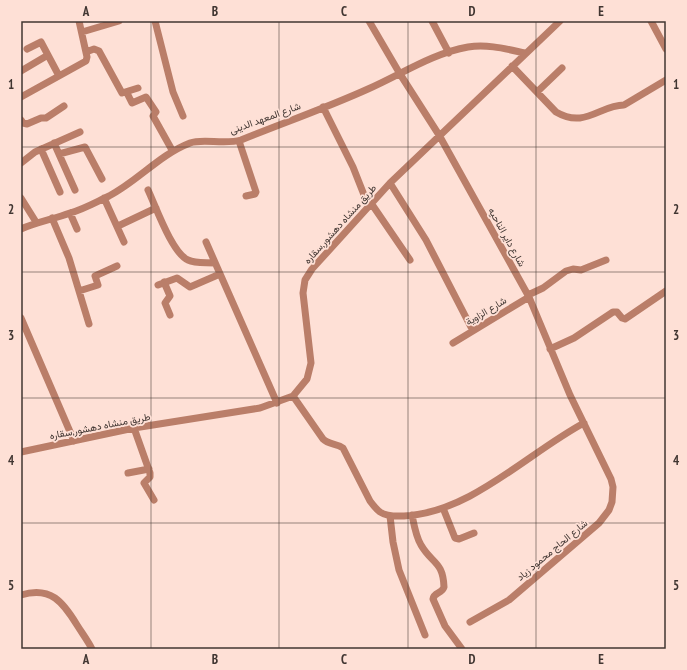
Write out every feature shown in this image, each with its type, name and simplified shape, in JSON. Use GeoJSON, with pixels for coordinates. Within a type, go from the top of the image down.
{"type":"FeatureCollection","features":[{"type":"Feature","properties":{"kind":"street"},"geometry":{"type":"LineString","coordinates":[[21,97],[58,74],[86,61],[86,52],[79,21]]}},
{"type":"Feature","properties":{"kind":"street"},"geometry":{"type":"LineString","coordinates":[[82,32],[119,21]]}},
{"type":"Feature","properties":{"kind":"street"},"geometry":{"type":"LineString","coordinates":[[155,21],[173,92],[183,116]]}},
{"type":"Feature","properties":{"kind":"street","name":"شارع داير الناحيه"},"geometry":{"type":"LineString","coordinates":[[370,21],[400,74],[438,135],[529,296],[550,349],[608,472]]}},
{"type":"Feature","properties":{"kind":"street"},"geometry":{"type":"LineString","coordinates":[[432,21],[449,53]]}},
{"type":"Feature","properties":{"kind":"street","name":"طريق منشاه دهشور,سقاره"},"geometry":{"type":"LineString","coordinates":[[21,452],[74,442],[134,428],[260,408],[293,396],[307,378],[311,363],[303,293],[305,280],[312,269],[369,204],[438,135],[560,21]]}},
{"type":"Feature","properties":{"kind":"street"},"geometry":{"type":"LineString","coordinates":[[650,21],[666,49]]}},
{"type":"Feature","properties":{"kind":"street"},"geometry":{"type":"LineString","coordinates":[[27,49],[40,42],[58,74]]}},
{"type":"Feature","properties":{"kind":"street","name":"شارع المعهد الدينى"},"geometry":{"type":"LineString","coordinates":[[21,229],[36,222],[70,213],[104,198],[123,187],[172,150],[192,142],[223,143],[239,141],[449,53],[467,47],[492,46],[525,53]]}},
{"type":"Feature","properties":{"kind":"street"},"geometry":{"type":"LineString","coordinates":[[86,52],[94,49],[98,51],[122,93],[127,93],[138,88]]}},
{"type":"Feature","properties":{"kind":"street"},"geometry":{"type":"LineString","coordinates":[[21,71],[48,55]]}},
{"type":"Feature","properties":{"kind":"street"},"geometry":{"type":"LineString","coordinates":[[512,66],[536,92],[560,114],[581,118],[595,115],[619,104],[624,104],[666,80]]}},
{"type":"Feature","properties":{"kind":"street"},"geometry":{"type":"LineString","coordinates":[[536,92],[562,68]]}},
{"type":"Feature","properties":{"kind":"street"},"geometry":{"type":"LineString","coordinates":[[127,93],[132,102],[146,97],[156,112],[153,116],[172,150]]}},
{"type":"Feature","properties":{"kind":"street"},"geometry":{"type":"LineString","coordinates":[[21,120],[27,124],[41,118],[46,118],[64,106]]}},
{"type":"Feature","properties":{"kind":"street"},"geometry":{"type":"LineString","coordinates":[[323,107],[353,167],[369,204],[410,260]]}},
{"type":"Feature","properties":{"kind":"street"},"geometry":{"type":"LineString","coordinates":[[21,163],[41,149],[80,132]]}},
{"type":"Feature","properties":{"kind":"street"},"geometry":{"type":"LineString","coordinates":[[239,141],[256,192],[246,196]]}},
{"type":"Feature","properties":{"kind":"street"},"geometry":{"type":"LineString","coordinates":[[54,143],[75,190]]}},
{"type":"Feature","properties":{"kind":"street"},"geometry":{"type":"LineString","coordinates":[[59,154],[85,147],[102,179]]}},
{"type":"Feature","properties":{"kind":"street"},"geometry":{"type":"LineString","coordinates":[[41,149],[60,192]]}},
{"type":"Feature","properties":{"kind":"street"},"geometry":{"type":"LineString","coordinates":[[390,183],[426,240],[473,331]]}},
{"type":"Feature","properties":{"kind":"street"},"geometry":{"type":"LineString","coordinates":[[148,190],[179,254],[184,258],[195,262],[215,263]]}},
{"type":"Feature","properties":{"kind":"street"},"geometry":{"type":"LineString","coordinates":[[21,198],[36,222]]}},
{"type":"Feature","properties":{"kind":"street"},"geometry":{"type":"LineString","coordinates":[[104,198],[124,242]]}},
{"type":"Feature","properties":{"kind":"street"},"geometry":{"type":"LineString","coordinates":[[118,226],[156,208]]}},
{"type":"Feature","properties":{"kind":"street"},"geometry":{"type":"LineString","coordinates":[[70,213],[77,229]]}},
{"type":"Feature","properties":{"kind":"street"},"geometry":{"type":"LineString","coordinates":[[52,218],[69,258],[89,324]]}},
{"type":"Feature","properties":{"kind":"street"},"geometry":{"type":"LineString","coordinates":[[206,242],[277,403]]}},
{"type":"Feature","properties":{"kind":"street","name":"شارع الزاوية"},"geometry":{"type":"LineString","coordinates":[[453,343],[543,288],[566,271],[573,269],[581,270],[606,260]]}},
{"type":"Feature","properties":{"kind":"street"},"geometry":{"type":"LineString","coordinates":[[79,291],[98,285],[95,276],[117,266]]}},
{"type":"Feature","properties":{"kind":"street"},"geometry":{"type":"LineString","coordinates":[[170,315],[165,303],[170,296],[161,284],[178,278],[190,287],[220,274]]}},
{"type":"Feature","properties":{"kind":"street"},"geometry":{"type":"LineString","coordinates":[[550,349],[574,338],[613,312],[618,312],[622,318],[625,318],[666,291]]}},
{"type":"Feature","properties":{"kind":"street"},"geometry":{"type":"LineString","coordinates":[[21,318],[74,442]]}},
{"type":"Feature","properties":{"kind":"street"},"geometry":{"type":"LineString","coordinates":[[293,396],[323,439],[326,442],[343,448],[366,494],[375,508],[381,513],[390,516],[412,515],[443,508],[471,495],[516,469],[562,435],[584,423]]}},
{"type":"Feature","properties":{"kind":"street"},"geometry":{"type":"LineString","coordinates":[[134,428],[149,469],[150,477],[144,483],[154,500]]}},
{"type":"Feature","properties":{"kind":"street"},"geometry":{"type":"LineString","coordinates":[[128,473],[149,469]]}},
{"type":"Feature","properties":{"kind":"street","name":"شارع الحاج محمود زياد"},"geometry":{"type":"LineString","coordinates":[[470,622],[509,600],[599,524],[612,502],[613,487],[608,472]]}},
{"type":"Feature","properties":{"kind":"street"},"geometry":{"type":"LineString","coordinates":[[443,508],[456,538],[458,539],[474,533]]}},
{"type":"Feature","properties":{"kind":"street"},"geometry":{"type":"LineString","coordinates":[[412,515],[420,543],[437,563],[442,572],[444,588],[433,596],[434,601],[445,626],[462,649]]}},
{"type":"Feature","properties":{"kind":"street"},"geometry":{"type":"LineString","coordinates":[[390,516],[393,542],[399,570],[425,635]]}},
{"type":"Feature","properties":{"kind":"street"},"geometry":{"type":"LineString","coordinates":[[21,595],[41,592],[53,596],[71,615],[92,649]]}}]}
